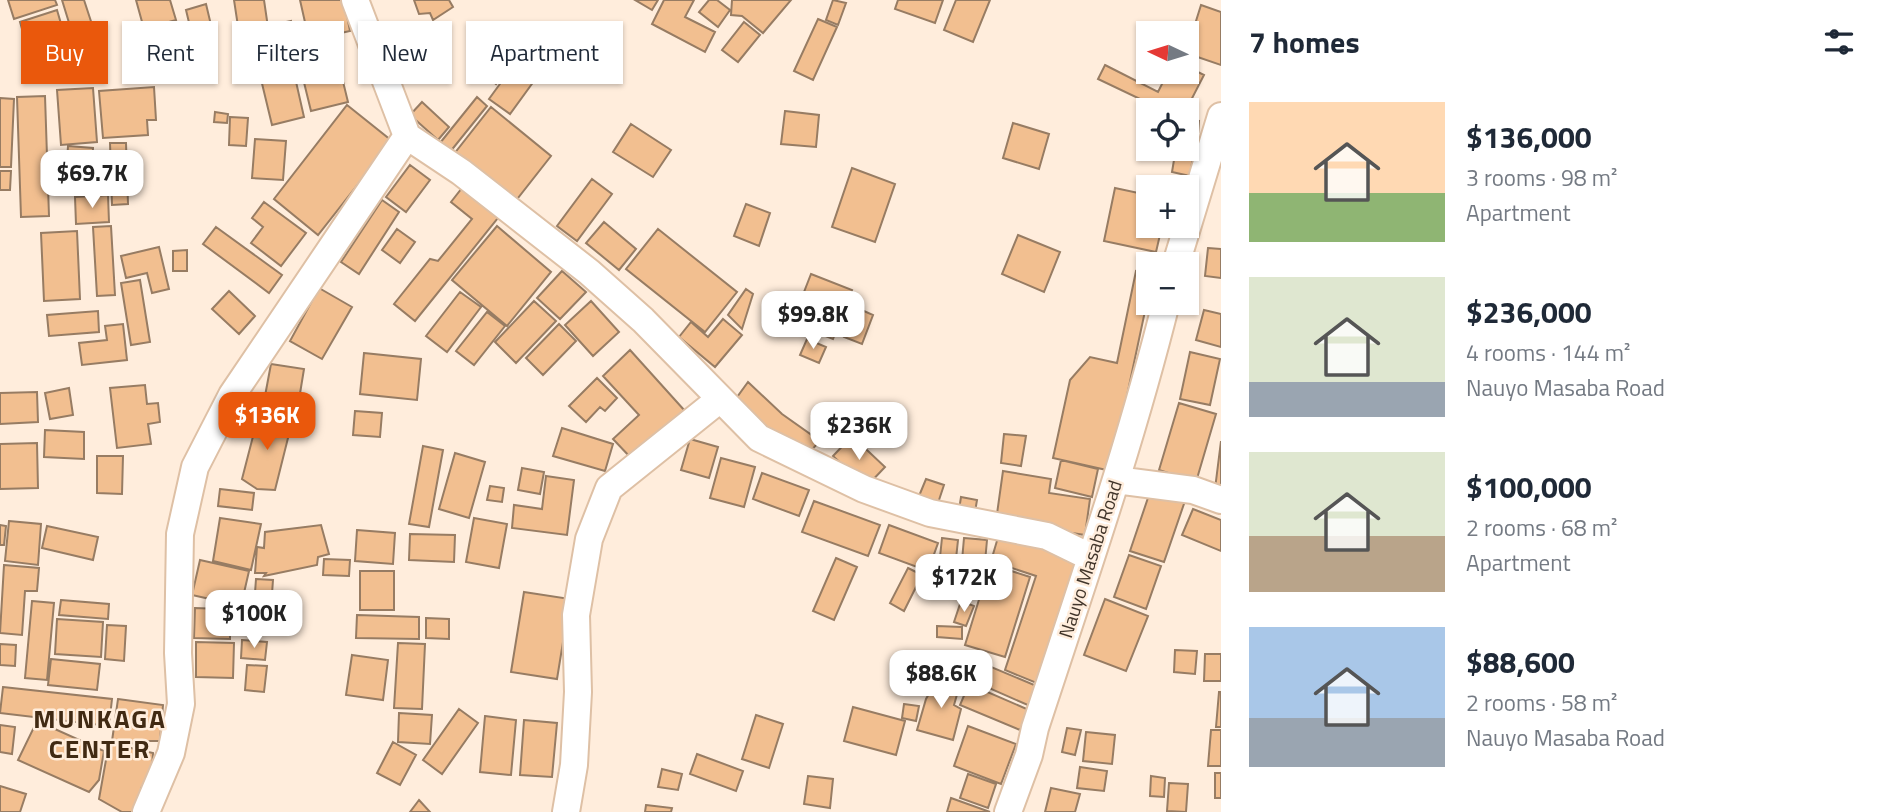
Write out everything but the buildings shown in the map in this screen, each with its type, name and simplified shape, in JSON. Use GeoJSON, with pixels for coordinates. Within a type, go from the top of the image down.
{"type":"FeatureCollection","features":[{"type":"Feature","properties":{"kind":"street"},"geometry":{"type":"LineString","coordinates":[[355,0],[407,136],[461,172],[589,272],[643,320],[759,438],[864,489],[930,513],[1047,536],[1090,557]]}},
{"type":"Feature","properties":{"kind":"street"},"geometry":{"type":"LineString","coordinates":[[1180,252],[1221,116]]}},
{"type":"Feature","properties":{"kind":"street"},"geometry":{"type":"LineString","coordinates":[[146,812],[171,753],[181,704],[178,653],[180,534],[195,467],[232,395],[407,136]]}},
{"type":"Feature","properties":{"kind":"street","name":"Nauyo Masaba Road"},"geometry":{"type":"LineString","coordinates":[[1008,812],[1029,755],[1035,728],[1116,480],[1163,315]]}},
{"type":"Feature","properties":{"kind":"street"},"geometry":{"type":"LineString","coordinates":[[566,812],[575,753],[578,692],[576,615],[589,539],[609,488],[720,399]]}},
{"type":"Feature","properties":{"kind":"street"},"geometry":{"type":"LineString","coordinates":[[1116,480],[1193,490],[1221,500]]}},
{"type":"Feature","properties":{"kind":"district","name":"MUNKAGA CENTER"},"geometry":{"type":"Point","coordinates":[100,734]}}]}
